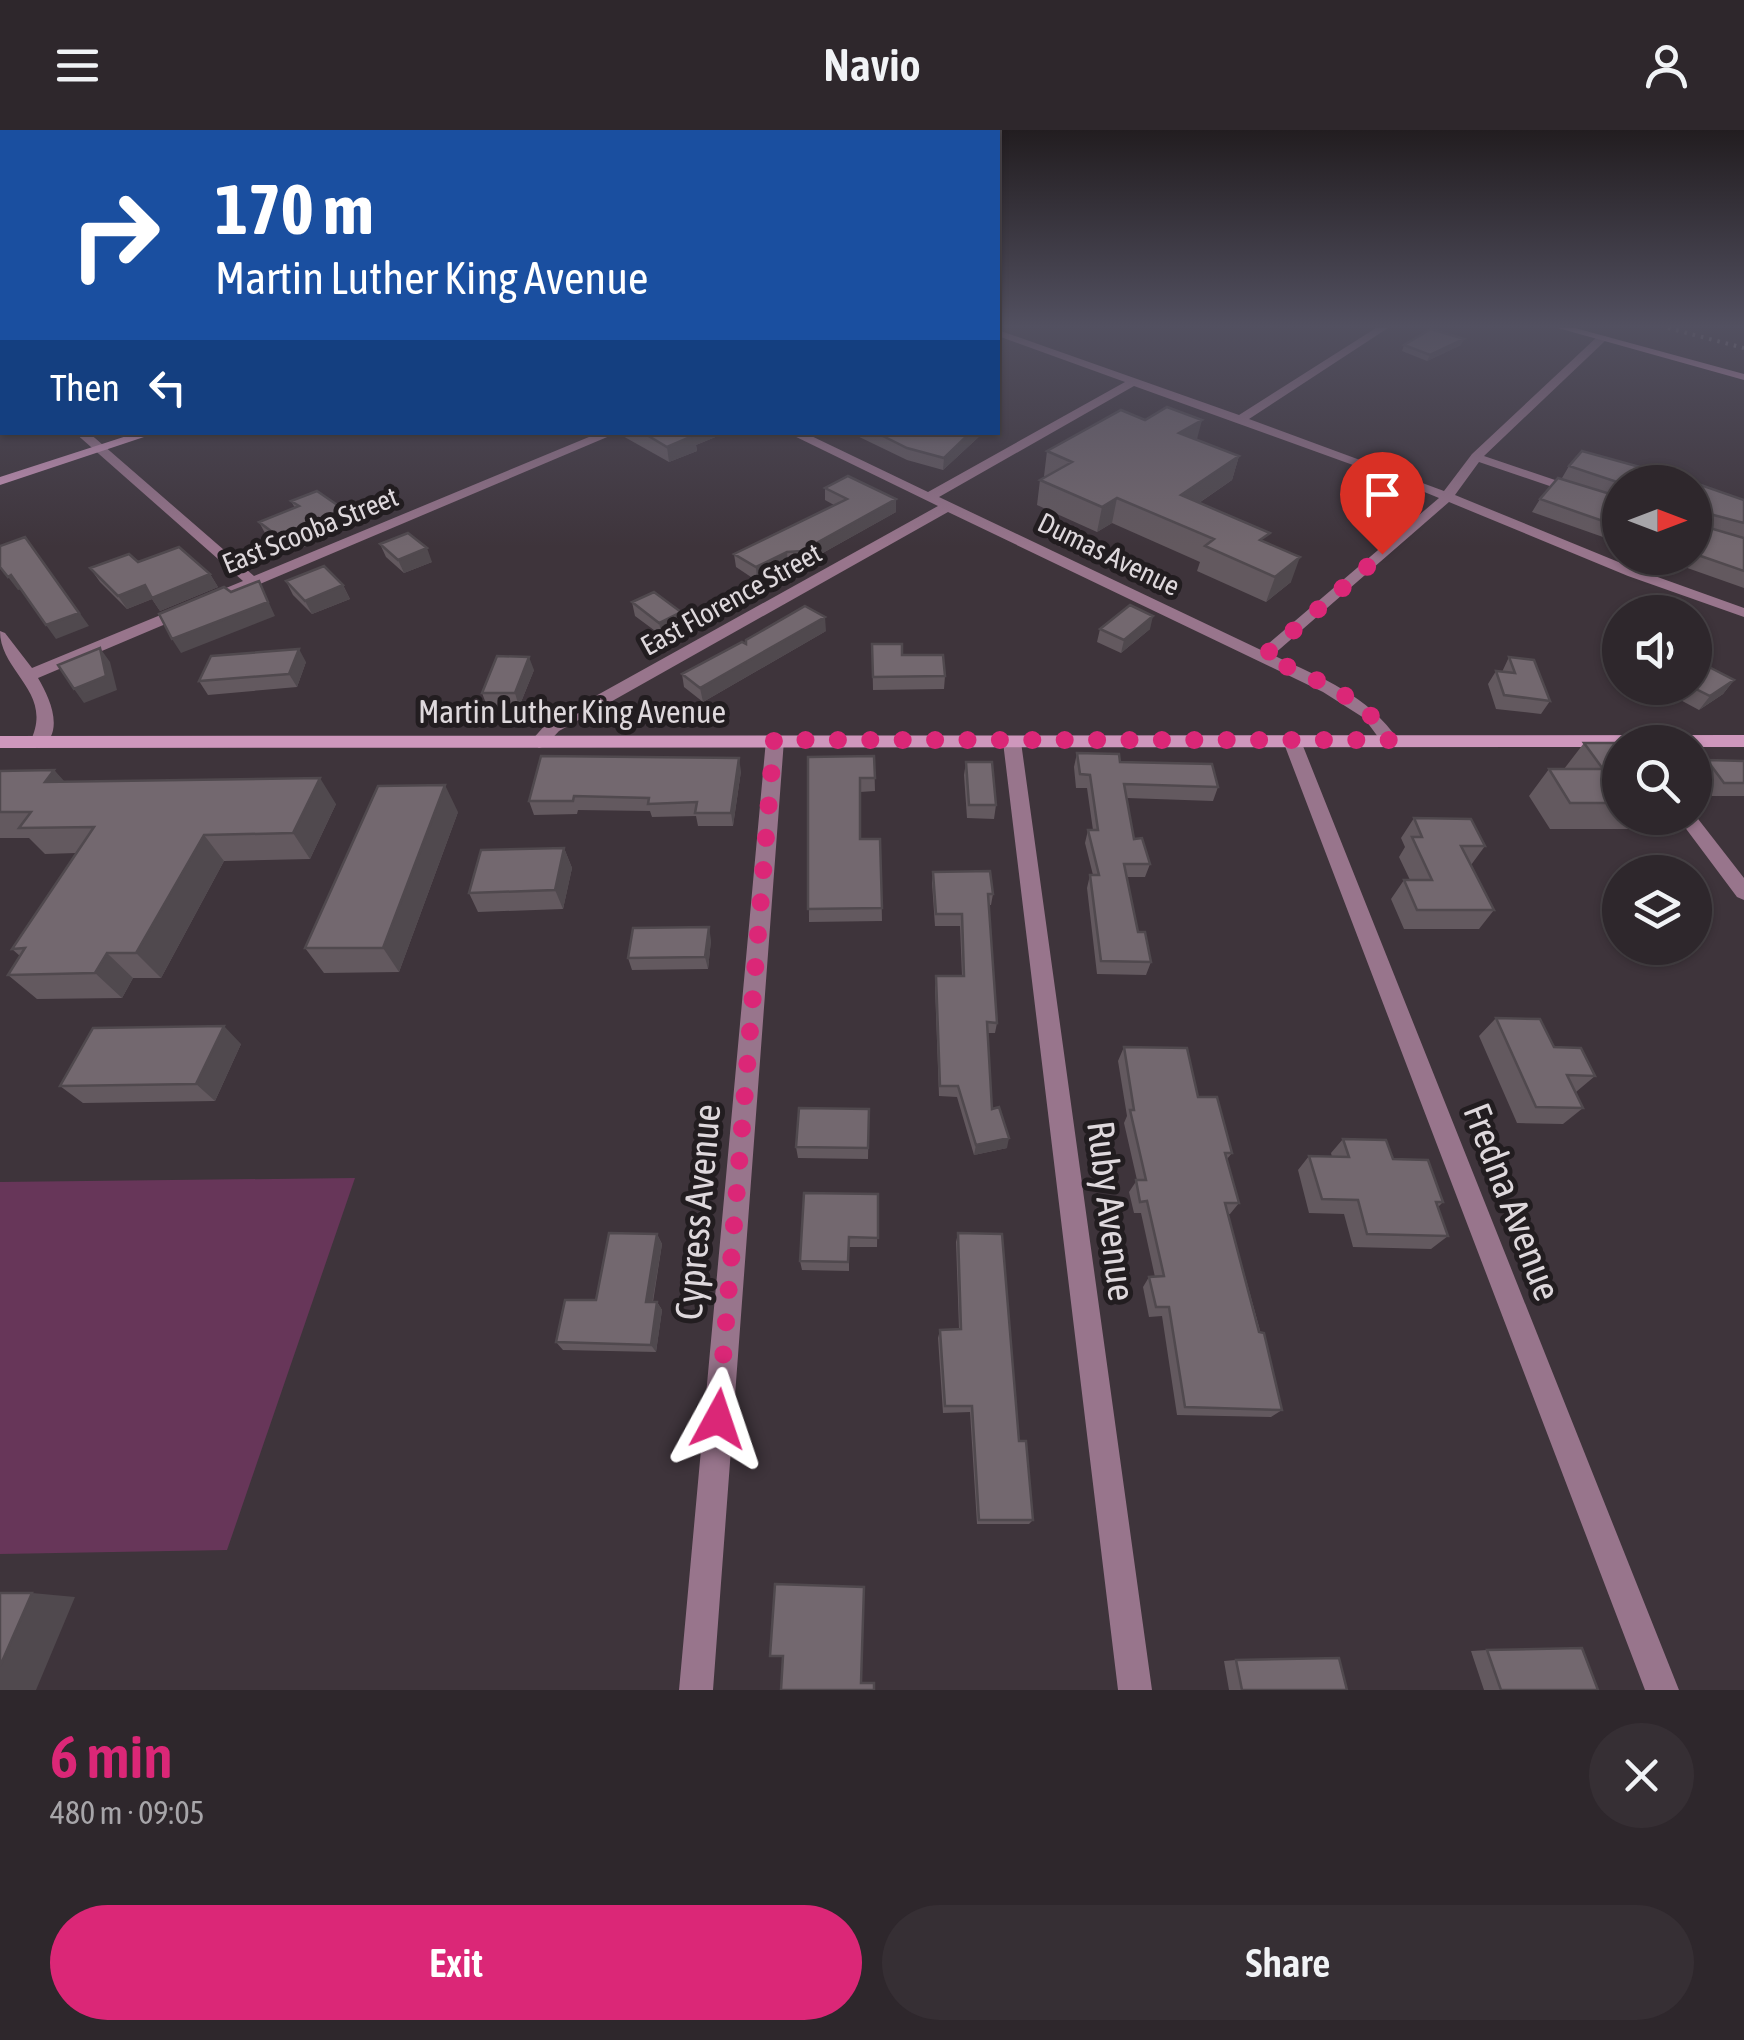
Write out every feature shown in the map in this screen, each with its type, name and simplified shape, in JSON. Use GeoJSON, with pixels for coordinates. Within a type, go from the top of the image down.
{"type":"FeatureCollection","features":[{"type":"Feature","properties":{"kind":"street"},"geometry":{"type":"LineString","coordinates":[[931,496],[1101,401]]}},
{"type":"Feature","properties":{"kind":"street"},"geometry":{"type":"LineString","coordinates":[[1188,401],[1447,495],[1633,573],[1744,614]]}},
{"type":"Feature","properties":{"kind":"street"},"geometry":{"type":"LineString","coordinates":[[1241,419],[1269,401]]}},
{"type":"Feature","properties":{"kind":"street"},"geometry":{"type":"LineString","coordinates":[[1264,656],[1447,495],[1476,457],[1536,401]]}},
{"type":"Feature","properties":{"kind":"street"},"geometry":{"type":"LineString","coordinates":[[83,435],[251,581]]}},
{"type":"Feature","properties":{"kind":"street"},"geometry":{"type":"LineString","coordinates":[[0,481],[145,435]]}},
{"type":"Feature","properties":{"kind":"street","name":"East Scooba Street"},"geometry":{"type":"LineString","coordinates":[[28,676],[606,435]]}},
{"type":"Feature","properties":{"kind":"street","name":"Dumas Avenue"},"geometry":{"type":"LineString","coordinates":[[799,435],[1350,699],[1378,722],[1390,740]]}},
{"type":"Feature","properties":{"kind":"street"},"geometry":{"type":"LineString","coordinates":[[1476,457],[1602,500]]}},
{"type":"Feature","properties":{"kind":"street","name":"East Florence Street"},"geometry":{"type":"LineString","coordinates":[[539,742],[553,727],[950,505]]}},
{"type":"Feature","properties":{"kind":"street"},"geometry":{"type":"LineString","coordinates":[[0,636],[28,676],[48,716],[48,726],[39,742]]}},
{"type":"Feature","properties":{"kind":"street","name":"Cypress Avenue"},"geometry":{"type":"LineString","coordinates":[[696,1690],[774,740]]}},
{"type":"Feature","properties":{"kind":"street","name":"Fredna Avenue"},"geometry":{"type":"LineString","coordinates":[[1292,740],[1662,1690]]}},
{"type":"Feature","properties":{"kind":"street","name":"Martin Luther King Avenue"},"geometry":{"type":"LineString","coordinates":[[1712,741],[1744,740]]}},
{"type":"Feature","properties":{"kind":"street","name":"Martin Luther King Avenue"},"geometry":{"type":"LineString","coordinates":[[0,742],[1602,742]]}},
{"type":"Feature","properties":{"kind":"street","name":"Ruby Avenue"},"geometry":{"type":"LineString","coordinates":[[1012,742],[1135,1690]]}},
{"type":"Feature","properties":{"kind":"street"},"geometry":{"type":"LineString","coordinates":[[1700,835],[1744,892]]}},
{"type":"Feature","properties":{"kind":"shaded area"},"geometry":{"type":"Polygon","coordinates":[[[355,1178],[227,1550],[0,1554],[0,1182],[355,1178]]]}},
{"type":"Feature","properties":{"kind":"building"},"geometry":{"type":"Polygon","coordinates":[[[1167,407],[1202,420],[1179,433],[1239,456],[1181,495],[1270,533],[1260,540],[1300,557],[1275,577],[1205,546],[1214,539],[1117,498],[1102,507],[1040,480],[1072,462],[1047,451],[1121,410],[1145,420],[1167,407]]]}},
{"type":"Feature","properties":{"kind":"building"},"geometry":{"type":"Polygon","coordinates":[[[647,435],[695,435],[667,447],[647,435]]]}},
{"type":"Feature","properties":{"kind":"building"},"geometry":{"type":"Polygon","coordinates":[[[881,435],[968,435],[944,458],[907,448],[881,435]]]}},
{"type":"Feature","properties":{"kind":"building"},"geometry":{"type":"Polygon","coordinates":[[[1582,451],[1633,465],[1602,465],[1602,477],[1569,466],[1582,451]]]}},
{"type":"Feature","properties":{"kind":"building"},"geometry":{"type":"Polygon","coordinates":[[[848,476],[896,499],[802,551],[787,552],[756,567],[734,554],[847,499],[825,488],[848,476]]]}},
{"type":"Feature","properties":{"kind":"building"},"geometry":{"type":"Polygon","coordinates":[[[1558,478],[1602,491],[1602,521],[1540,499],[1558,478]]]}},
{"type":"Feature","properties":{"kind":"building"},"geometry":{"type":"Polygon","coordinates":[[[1712,489],[1744,500],[1744,523],[1712,515],[1712,489]]]}},
{"type":"Feature","properties":{"kind":"building"},"geometry":{"type":"Polygon","coordinates":[[[317,491],[349,513],[283,540],[259,522],[299,506],[291,501],[317,491]]]}},
{"type":"Feature","properties":{"kind":"building"},"geometry":{"type":"Polygon","coordinates":[[[1712,529],[1744,538],[1744,571],[1712,560],[1712,529]]]}},
{"type":"Feature","properties":{"kind":"building"},"geometry":{"type":"Polygon","coordinates":[[[408,533],[427,548],[398,560],[380,544],[408,533]]]}},
{"type":"Feature","properties":{"kind":"building"},"geometry":{"type":"Polygon","coordinates":[[[25,537],[79,613],[46,625],[11,575],[8,577],[0,567],[0,546],[25,537]]]}},
{"type":"Feature","properties":{"kind":"building"},"geometry":{"type":"Polygon","coordinates":[[[179,547],[210,574],[152,598],[145,585],[118,596],[90,568],[129,554],[138,562],[179,547]]]}},
{"type":"Feature","properties":{"kind":"building"},"geometry":{"type":"Polygon","coordinates":[[[324,566],[343,585],[305,601],[286,581],[324,566]]]}},
{"type":"Feature","properties":{"kind":"building"},"geometry":{"type":"Polygon","coordinates":[[[259,581],[268,602],[172,639],[159,614],[224,587],[231,592],[259,581]]]}},
{"type":"Feature","properties":{"kind":"building"},"geometry":{"type":"Polygon","coordinates":[[[654,592],[681,612],[659,623],[632,602],[654,592]]]}},
{"type":"Feature","properties":{"kind":"building"},"geometry":{"type":"Polygon","coordinates":[[[1130,605],[1153,616],[1124,640],[1100,629],[1130,605]]]}},
{"type":"Feature","properties":{"kind":"building"},"geometry":{"type":"Polygon","coordinates":[[[805,606],[825,617],[700,688],[682,674],[742,642],[746,644],[746,640],[805,606]]]}},
{"type":"Feature","properties":{"kind":"building"},"geometry":{"type":"Polygon","coordinates":[[[872,644],[902,644],[902,655],[943,655],[945,676],[873,677],[872,644]]]}},
{"type":"Feature","properties":{"kind":"building"},"geometry":{"type":"Polygon","coordinates":[[[100,648],[106,676],[74,689],[58,665],[100,648]]]}},
{"type":"Feature","properties":{"kind":"building"},"geometry":{"type":"Polygon","coordinates":[[[299,649],[289,674],[199,681],[211,656],[299,649]]]}},
{"type":"Feature","properties":{"kind":"building"},"geometry":{"type":"Polygon","coordinates":[[[497,656],[529,657],[515,693],[482,693],[497,656]]]}},
{"type":"Feature","properties":{"kind":"building"},"geometry":{"type":"Polygon","coordinates":[[[1509,657],[1534,660],[1550,701],[1504,695],[1496,671],[1515,673],[1509,657]]]}},
{"type":"Feature","properties":{"kind":"building"},"geometry":{"type":"Polygon","coordinates":[[[1712,669],[1734,680],[1712,695],[1712,669]]]}},
{"type":"Feature","properties":{"kind":"building"},"geometry":{"type":"Polygon","coordinates":[[[1584,743],[1602,743],[1602,768],[1584,743]]]}},
{"type":"Feature","properties":{"kind":"building"},"geometry":{"type":"Polygon","coordinates":[[[1077,753],[1119,754],[1120,762],[1212,764],[1218,787],[1124,784],[1134,839],[1142,838],[1150,864],[1124,864],[1138,932],[1145,932],[1151,962],[1101,961],[1090,875],[1099,875],[1088,830],[1098,830],[1090,775],[1080,774],[1077,753]]]}},
{"type":"Feature","properties":{"kind":"building"},"geometry":{"type":"Polygon","coordinates":[[[541,756],[739,758],[731,813],[695,813],[697,802],[648,804],[649,798],[574,796],[573,801],[529,801],[541,756]]]}},
{"type":"Feature","properties":{"kind":"building"},"geometry":{"type":"Polygon","coordinates":[[[874,756],[875,778],[860,778],[860,839],[880,839],[882,908],[808,909],[808,757],[874,756]]]}},
{"type":"Feature","properties":{"kind":"building"},"geometry":{"type":"Polygon","coordinates":[[[1712,760],[1744,761],[1744,783],[1724,783],[1712,767],[1712,760]]]}},
{"type":"Feature","properties":{"kind":"building"},"geometry":{"type":"Polygon","coordinates":[[[966,762],[992,762],[996,805],[969,805],[966,762]]]}},
{"type":"Feature","properties":{"kind":"building"},"geometry":{"type":"Polygon","coordinates":[[[1549,769],[1602,769],[1602,803],[1570,803],[1549,769]]]}},
{"type":"Feature","properties":{"kind":"building"},"geometry":{"type":"Polygon","coordinates":[[[54,770],[45,782],[320,778],[293,833],[204,835],[136,953],[107,953],[95,973],[8,975],[25,948],[12,949],[94,827],[19,828],[31,812],[0,812],[0,771],[54,770]]]}},
{"type":"Feature","properties":{"kind":"building"},"geometry":{"type":"Polygon","coordinates":[[[445,785],[383,948],[305,948],[378,786],[445,785]]]}},
{"type":"Feature","properties":{"kind":"building"},"geometry":{"type":"Polygon","coordinates":[[[1414,818],[1471,819],[1485,846],[1461,846],[1494,910],[1417,910],[1404,880],[1432,880],[1412,837],[1422,837],[1414,818]]]}},
{"type":"Feature","properties":{"kind":"building"},"geometry":{"type":"Polygon","coordinates":[[[564,848],[555,890],[469,893],[481,850],[564,848]]]}},
{"type":"Feature","properties":{"kind":"building"},"geometry":{"type":"Polygon","coordinates":[[[990,871],[993,894],[988,894],[997,1023],[987,1022],[992,1109],[999,1107],[1009,1138],[976,1145],[958,1086],[940,1086],[936,976],[964,976],[962,914],[936,914],[933,872],[990,871]]]}},
{"type":"Feature","properties":{"kind":"building"},"geometry":{"type":"Polygon","coordinates":[[[709,927],[705,957],[628,958],[633,928],[709,927]]]}},
{"type":"Feature","properties":{"kind":"building"},"geometry":{"type":"Polygon","coordinates":[[[1496,1018],[1540,1019],[1554,1047],[1581,1048],[1595,1076],[1567,1075],[1583,1108],[1536,1107],[1496,1018]]]}},
{"type":"Feature","properties":{"kind":"building"},"geometry":{"type":"Polygon","coordinates":[[[224,1026],[196,1084],[60,1086],[93,1028],[224,1026]]]}},
{"type":"Feature","properties":{"kind":"building"},"geometry":{"type":"Polygon","coordinates":[[[1124,1047],[1187,1048],[1198,1097],[1217,1097],[1232,1153],[1225,1153],[1239,1203],[1225,1203],[1259,1332],[1264,1333],[1282,1410],[1185,1407],[1169,1307],[1156,1307],[1149,1277],[1164,1276],[1147,1201],[1140,1202],[1136,1180],[1146,1180],[1130,1110],[1134,1110],[1124,1047]]]}},
{"type":"Feature","properties":{"kind":"building"},"geometry":{"type":"Polygon","coordinates":[[[799,1108],[869,1109],[868,1148],[796,1147],[799,1108]]]}},
{"type":"Feature","properties":{"kind":"building"},"geometry":{"type":"Polygon","coordinates":[[[1343,1139],[1386,1140],[1393,1159],[1428,1160],[1443,1202],[1436,1202],[1448,1236],[1367,1234],[1358,1200],[1322,1199],[1309,1156],[1349,1157],[1343,1139]]]}},
{"type":"Feature","properties":{"kind":"building"},"geometry":{"type":"Polygon","coordinates":[[[804,1193],[878,1194],[878,1238],[849,1237],[848,1262],[800,1261],[804,1193]]]}},
{"type":"Feature","properties":{"kind":"building"},"geometry":{"type":"Polygon","coordinates":[[[609,1233],[657,1234],[646,1302],[657,1302],[651,1345],[556,1342],[565,1300],[596,1300],[609,1233]]]}},
{"type":"Feature","properties":{"kind":"building"},"geometry":{"type":"Polygon","coordinates":[[[958,1233],[1002,1234],[1019,1441],[1026,1441],[1033,1520],[979,1520],[972,1406],[945,1406],[940,1330],[961,1329],[958,1233]]]}},
{"type":"Feature","properties":{"kind":"building"},"geometry":{"type":"Polygon","coordinates":[[[775,1584],[864,1587],[861,1683],[874,1683],[874,1690],[781,1690],[783,1656],[770,1656],[775,1584]]]}},
{"type":"Feature","properties":{"kind":"building"},"geometry":{"type":"Polygon","coordinates":[[[0,1593],[32,1593],[0,1666],[0,1593]]]}},
{"type":"Feature","properties":{"kind":"building"},"geometry":{"type":"Polygon","coordinates":[[[1582,1648],[1598,1690],[1501,1690],[1487,1650],[1582,1648]]]}},
{"type":"Feature","properties":{"kind":"building"},"geometry":{"type":"Polygon","coordinates":[[[1339,1658],[1347,1690],[1242,1690],[1236,1660],[1339,1658]]]}},
{"type":"Feature","properties":{"kind":"route"},"geometry":{"type":"LineString","coordinates":[[718,1419],[774,740],[1390,740],[1361,706],[1264,656],[1382,554]]}}]}
